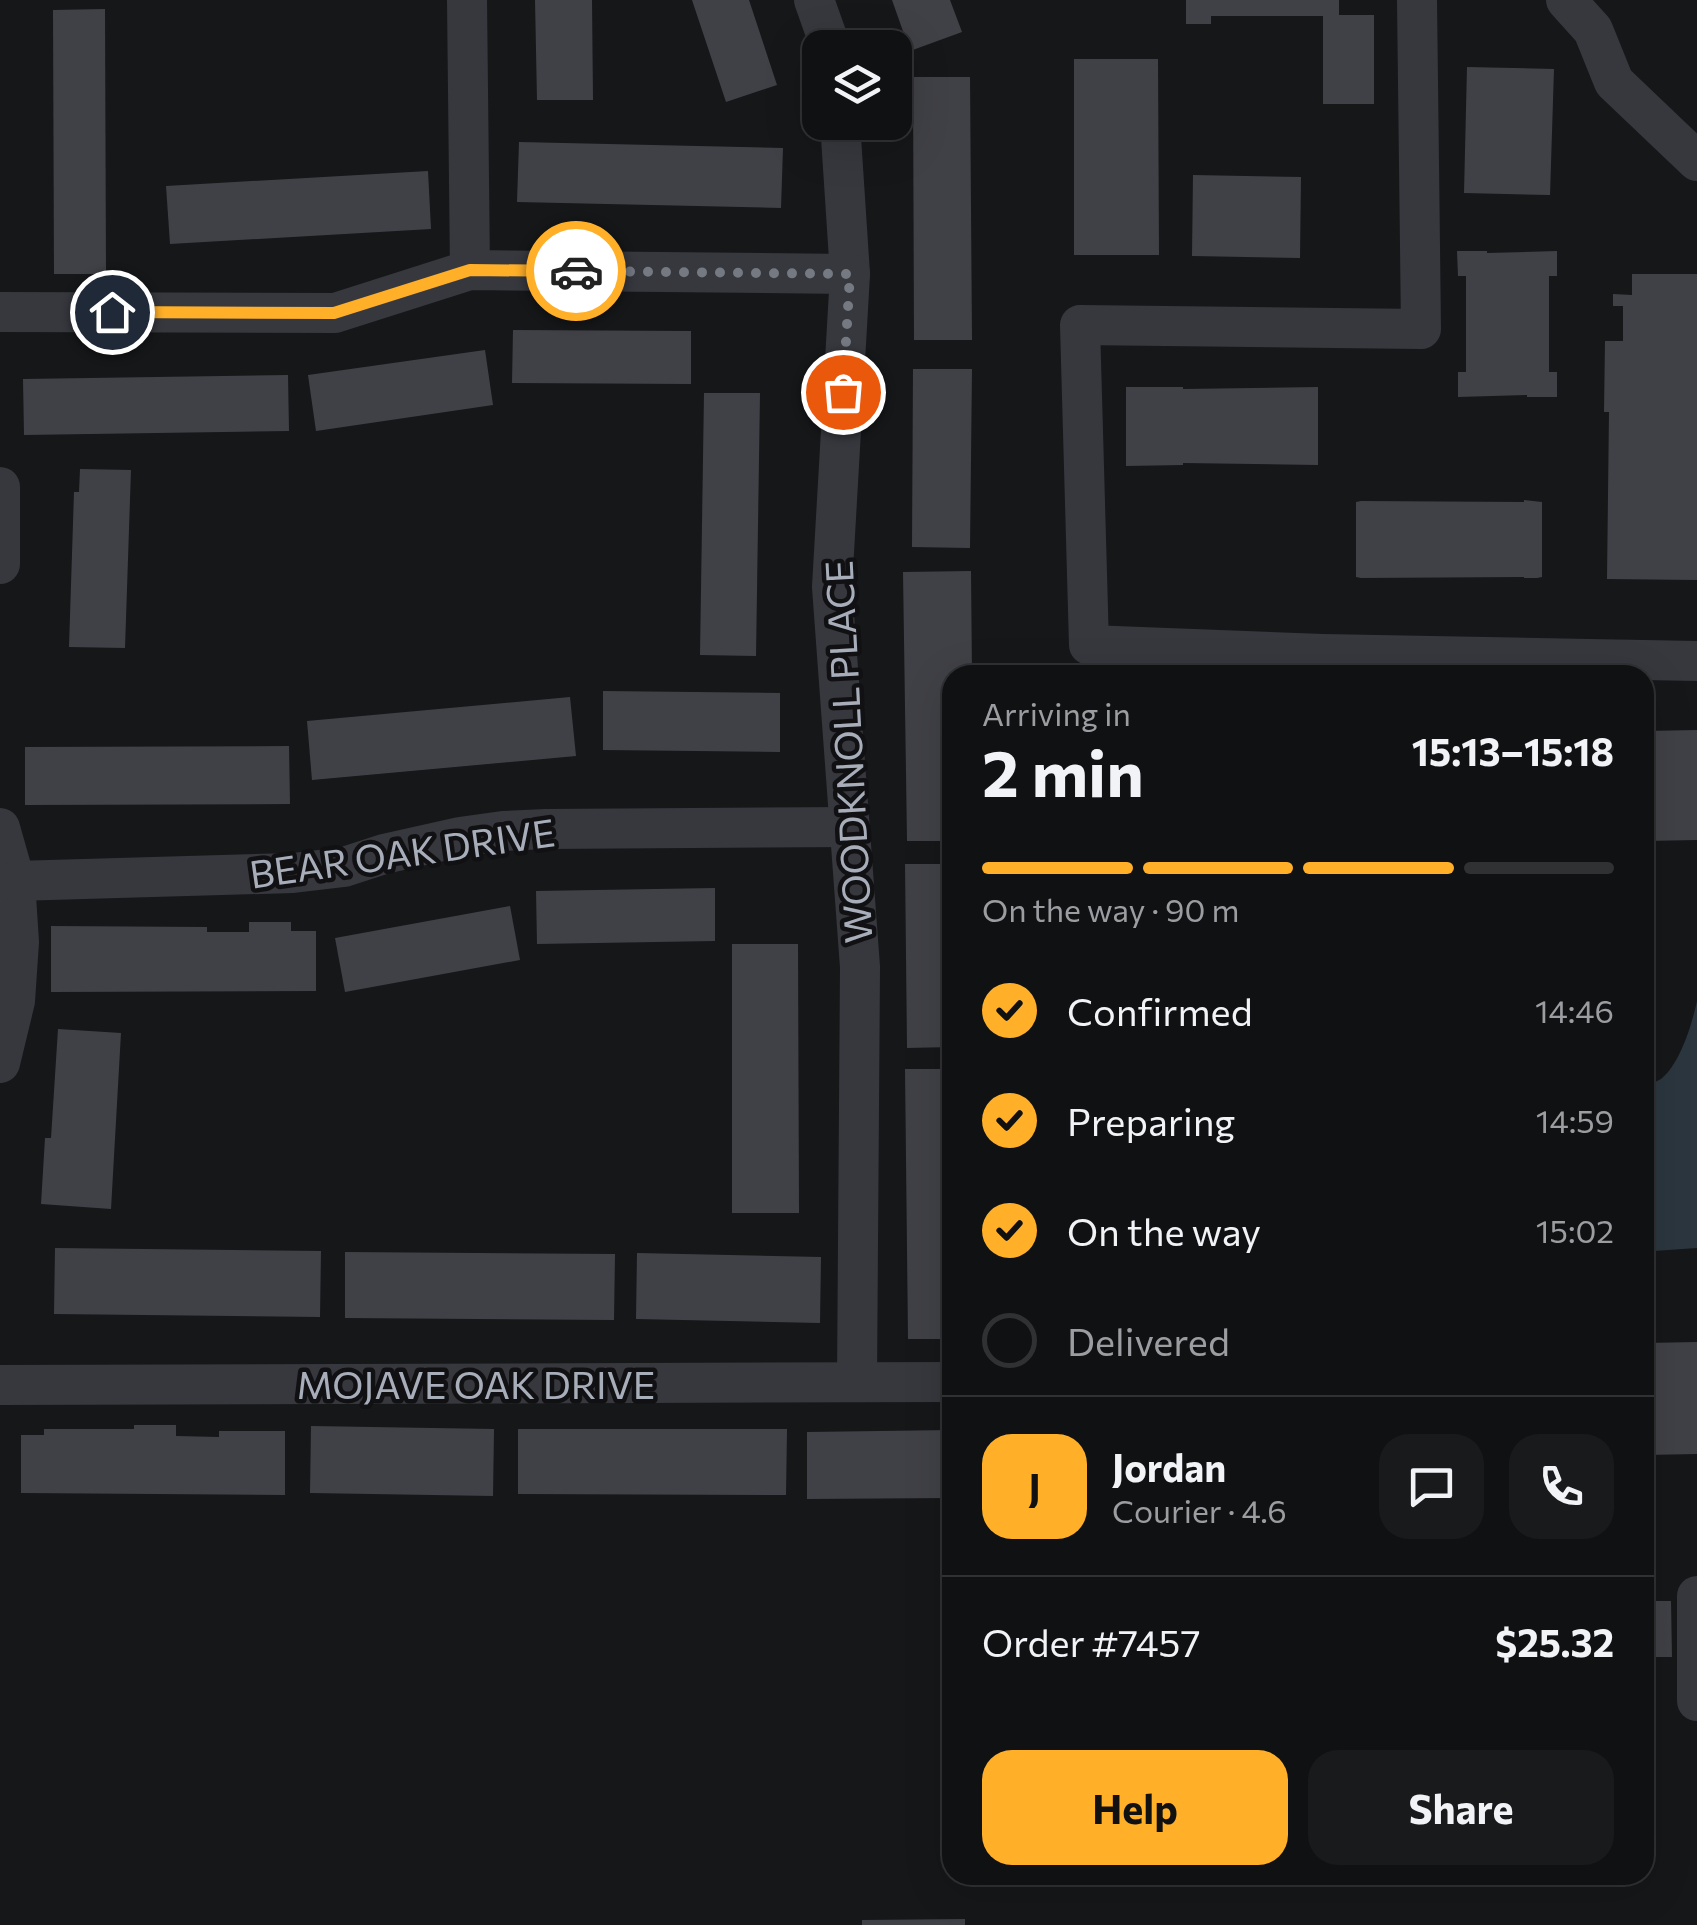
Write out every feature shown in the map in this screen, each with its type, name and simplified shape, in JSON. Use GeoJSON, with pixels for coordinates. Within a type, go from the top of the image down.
{"type":"FeatureCollection","features":[{"type":"Feature","properties":{"kind":"street"},"geometry":{"type":"LineString","coordinates":[[467,0],[470,270]]}},
{"type":"Feature","properties":{"kind":"street"},"geometry":{"type":"LineString","coordinates":[[814,0],[825,30]]}},
{"type":"Feature","properties":{"kind":"street"},"geometry":{"type":"LineString","coordinates":[[1417,0],[1421,329],[1080,325],[1089,645],[1322,665],[1697,661]]}},
{"type":"Feature","properties":{"kind":"street"},"geometry":{"type":"LineString","coordinates":[[1566,0],[1593,30],[1614,82],[1697,161]]}},
{"type":"Feature","properties":{"kind":"street","name":"WOODKNOLL PLACE"},"geometry":{"type":"LineString","coordinates":[[841,140],[850,274],[832,588],[860,968],[857,1382]]}},
{"type":"Feature","properties":{"kind":"street"},"geometry":{"type":"LineString","coordinates":[[0,312],[334,313],[470,270],[850,274]]}},
{"type":"Feature","properties":{"kind":"street"},"geometry":{"type":"LineString","coordinates":[[0,486],[0,564]]}},
{"type":"Feature","properties":{"kind":"street"},"geometry":{"type":"LineString","coordinates":[[0,828],[15,880],[19,942],[15,1000],[0,1063]]}},
{"type":"Feature","properties":{"kind":"street","name":"BEAR OAK DRIVE"},"geometry":{"type":"LineString","coordinates":[[15,880],[293,873],[344,867],[384,854],[503,831],[850,828]]}},
{"type":"Feature","properties":{"kind":"street","name":"MOJAVE OAK DRIVE"},"geometry":{"type":"LineString","coordinates":[[0,1385],[942,1382]]}},
{"type":"Feature","properties":{"kind":"street"},"geometry":{"type":"LineString","coordinates":[[1697,1596],[1697,1701]]}},
{"type":"Feature","properties":{"kind":"shaded area"},"geometry":{"type":"Polygon","coordinates":[[[1697,1001],[1697,1248],[1654,1251],[1654,1082],[1674,1064],[1697,1001]]]}},
{"type":"Feature","properties":{"kind":"building"},"geometry":{"type":"Polygon","coordinates":[[[535,0],[592,0],[593,100],[537,100],[535,0]]]}},
{"type":"Feature","properties":{"kind":"building"},"geometry":{"type":"Polygon","coordinates":[[[692,0],[749,0],[777,85],[726,102],[692,0]]]}},
{"type":"Feature","properties":{"kind":"building"},"geometry":{"type":"Polygon","coordinates":[[[892,0],[950,0],[962,32],[912,50],[912,30],[903,30],[892,0]]]}},
{"type":"Feature","properties":{"kind":"building"},"geometry":{"type":"Polygon","coordinates":[[[1186,0],[1339,0],[1339,15],[1374,15],[1374,104],[1323,104],[1323,16],[1211,16],[1211,24],[1186,24],[1186,0]]]}},
{"type":"Feature","properties":{"kind":"building"},"geometry":{"type":"Polygon","coordinates":[[[105,9],[106,274],[54,274],[53,10],[105,9]]]}},
{"type":"Feature","properties":{"kind":"building"},"geometry":{"type":"Polygon","coordinates":[[[1074,59],[1158,59],[1159,255],[1074,255],[1074,59]]]}},
{"type":"Feature","properties":{"kind":"building"},"geometry":{"type":"Polygon","coordinates":[[[1467,67],[1554,69],[1550,195],[1464,193],[1467,67]]]}},
{"type":"Feature","properties":{"kind":"building"},"geometry":{"type":"Polygon","coordinates":[[[913,77],[970,77],[972,340],[914,340],[913,77]]]}},
{"type":"Feature","properties":{"kind":"building"},"geometry":{"type":"Polygon","coordinates":[[[519,142],[783,148],[781,208],[517,202],[519,142]]]}},
{"type":"Feature","properties":{"kind":"building"},"geometry":{"type":"Polygon","coordinates":[[[428,171],[431,229],[170,244],[166,186],[428,171]]]}},
{"type":"Feature","properties":{"kind":"building"},"geometry":{"type":"Polygon","coordinates":[[[1193,175],[1301,177],[1300,258],[1192,256],[1193,175]]]}},
{"type":"Feature","properties":{"kind":"building"},"geometry":{"type":"Polygon","coordinates":[[[1457,251],[1557,251],[1557,276],[1549,276],[1549,372],[1557,372],[1557,397],[1458,397],[1458,372],[1466,372],[1466,276],[1458,276],[1457,251]]]}},
{"type":"Feature","properties":{"kind":"building"},"geometry":{"type":"Polygon","coordinates":[[[1632,274],[1697,274],[1697,580],[1607,579],[1609,412],[1604,412],[1605,341],[1623,341],[1623,306],[1613,306],[1613,294],[1632,295],[1632,274]]]}},
{"type":"Feature","properties":{"kind":"building"},"geometry":{"type":"Polygon","coordinates":[[[513,330],[691,331],[691,384],[512,383],[513,330]]]}},
{"type":"Feature","properties":{"kind":"building"},"geometry":{"type":"Polygon","coordinates":[[[485,350],[493,405],[316,431],[308,375],[485,350]]]}},
{"type":"Feature","properties":{"kind":"building"},"geometry":{"type":"Polygon","coordinates":[[[913,369],[972,369],[970,548],[912,547],[913,369]]]}},
{"type":"Feature","properties":{"kind":"building"},"geometry":{"type":"Polygon","coordinates":[[[288,375],[289,431],[24,435],[23,379],[288,375]]]}},
{"type":"Feature","properties":{"kind":"building"},"geometry":{"type":"Polygon","coordinates":[[[1126,387],[1318,387],[1318,465],[1126,466],[1126,387]]]}},
{"type":"Feature","properties":{"kind":"building"},"geometry":{"type":"Polygon","coordinates":[[[704,393],[760,393],[756,656],[700,655],[704,393]]]}},
{"type":"Feature","properties":{"kind":"building"},"geometry":{"type":"Polygon","coordinates":[[[80,469],[131,470],[125,648],[69,647],[74,492],[79,492],[80,469]]]}},
{"type":"Feature","properties":{"kind":"building"},"geometry":{"type":"Polygon","coordinates":[[[1356,502],[1542,502],[1542,577],[1356,577],[1356,502]]]}},
{"type":"Feature","properties":{"kind":"building"},"geometry":{"type":"Polygon","coordinates":[[[971,571],[972,665],[942,665],[942,841],[907,841],[903,572],[971,571]]]}},
{"type":"Feature","properties":{"kind":"building"},"geometry":{"type":"Polygon","coordinates":[[[603,691],[780,693],[780,752],[603,750],[603,691]]]}},
{"type":"Feature","properties":{"kind":"building"},"geometry":{"type":"Polygon","coordinates":[[[570,697],[576,756],[312,780],[307,721],[570,697]]]}},
{"type":"Feature","properties":{"kind":"building"},"geometry":{"type":"Polygon","coordinates":[[[1697,730],[1697,840],[1654,841],[1654,731],[1697,730]]]}},
{"type":"Feature","properties":{"kind":"building"},"geometry":{"type":"Polygon","coordinates":[[[289,746],[290,804],[25,805],[25,747],[289,746]]]}},
{"type":"Feature","properties":{"kind":"building"},"geometry":{"type":"Polygon","coordinates":[[[905,864],[942,864],[942,1047],[907,1048],[905,864]]]}},
{"type":"Feature","properties":{"kind":"building"},"geometry":{"type":"Polygon","coordinates":[[[715,888],[715,941],[537,944],[536,891],[715,888]]]}},
{"type":"Feature","properties":{"kind":"building"},"geometry":{"type":"Polygon","coordinates":[[[510,906],[520,960],[345,992],[335,938],[510,906]]]}},
{"type":"Feature","properties":{"kind":"building"},"geometry":{"type":"Polygon","coordinates":[[[249,922],[291,922],[291,931],[316,931],[316,991],[51,992],[51,926],[207,927],[207,932],[249,932],[249,922]]]}},
{"type":"Feature","properties":{"kind":"building"},"geometry":{"type":"Polygon","coordinates":[[[732,944],[798,944],[799,1213],[732,1213],[732,944]]]}},
{"type":"Feature","properties":{"kind":"building"},"geometry":{"type":"Polygon","coordinates":[[[58,1029],[121,1033],[111,1209],[41,1204],[45,1138],[51,1138],[58,1029]]]}},
{"type":"Feature","properties":{"kind":"building"},"geometry":{"type":"Polygon","coordinates":[[[905,1069],[942,1069],[942,1339],[908,1339],[905,1069]]]}},
{"type":"Feature","properties":{"kind":"building"},"geometry":{"type":"Polygon","coordinates":[[[55,1248],[321,1251],[320,1317],[54,1314],[55,1248]]]}},
{"type":"Feature","properties":{"kind":"building"},"geometry":{"type":"Polygon","coordinates":[[[345,1252],[615,1254],[614,1320],[345,1318],[345,1252]]]}},
{"type":"Feature","properties":{"kind":"building"},"geometry":{"type":"Polygon","coordinates":[[[637,1253],[821,1257],[820,1323],[636,1319],[637,1253]]]}},
{"type":"Feature","properties":{"kind":"building"},"geometry":{"type":"Polygon","coordinates":[[[1697,1342],[1697,1454],[1654,1455],[1654,1343],[1697,1342]]]}},
{"type":"Feature","properties":{"kind":"building"},"geometry":{"type":"Polygon","coordinates":[[[134,1425],[176,1425],[176,1436],[219,1437],[219,1431],[285,1431],[285,1495],[21,1493],[21,1435],[44,1435],[44,1429],[134,1429],[134,1425]]]}},
{"type":"Feature","properties":{"kind":"building"},"geometry":{"type":"Polygon","coordinates":[[[311,1426],[494,1429],[493,1496],[310,1493],[311,1426]]]}},
{"type":"Feature","properties":{"kind":"building"},"geometry":{"type":"Polygon","coordinates":[[[518,1429],[787,1429],[786,1495],[518,1494],[518,1429]]]}},
{"type":"Feature","properties":{"kind":"building"},"geometry":{"type":"Polygon","coordinates":[[[942,1430],[942,1498],[807,1499],[807,1432],[942,1430]]]}},
{"type":"Feature","properties":{"kind":"building"},"geometry":{"type":"Polygon","coordinates":[[[1654,1601],[1671,1601],[1672,1657],[1654,1657],[1654,1601]]]}},
{"type":"Feature","properties":{"kind":"building"},"geometry":{"type":"Polygon","coordinates":[[[965,1919],[965,1925],[862,1925],[862,1920],[965,1919]]]}},
{"type":"Feature","properties":{"kind":"way so far"},"geometry":{"type":"LineString","coordinates":[[576,271],[850,274],[843,392]]}},
{"type":"Feature","properties":{"kind":"route"},"geometry":{"type":"LineString","coordinates":[[112,312],[334,313],[470,270],[576,271]]}}]}
